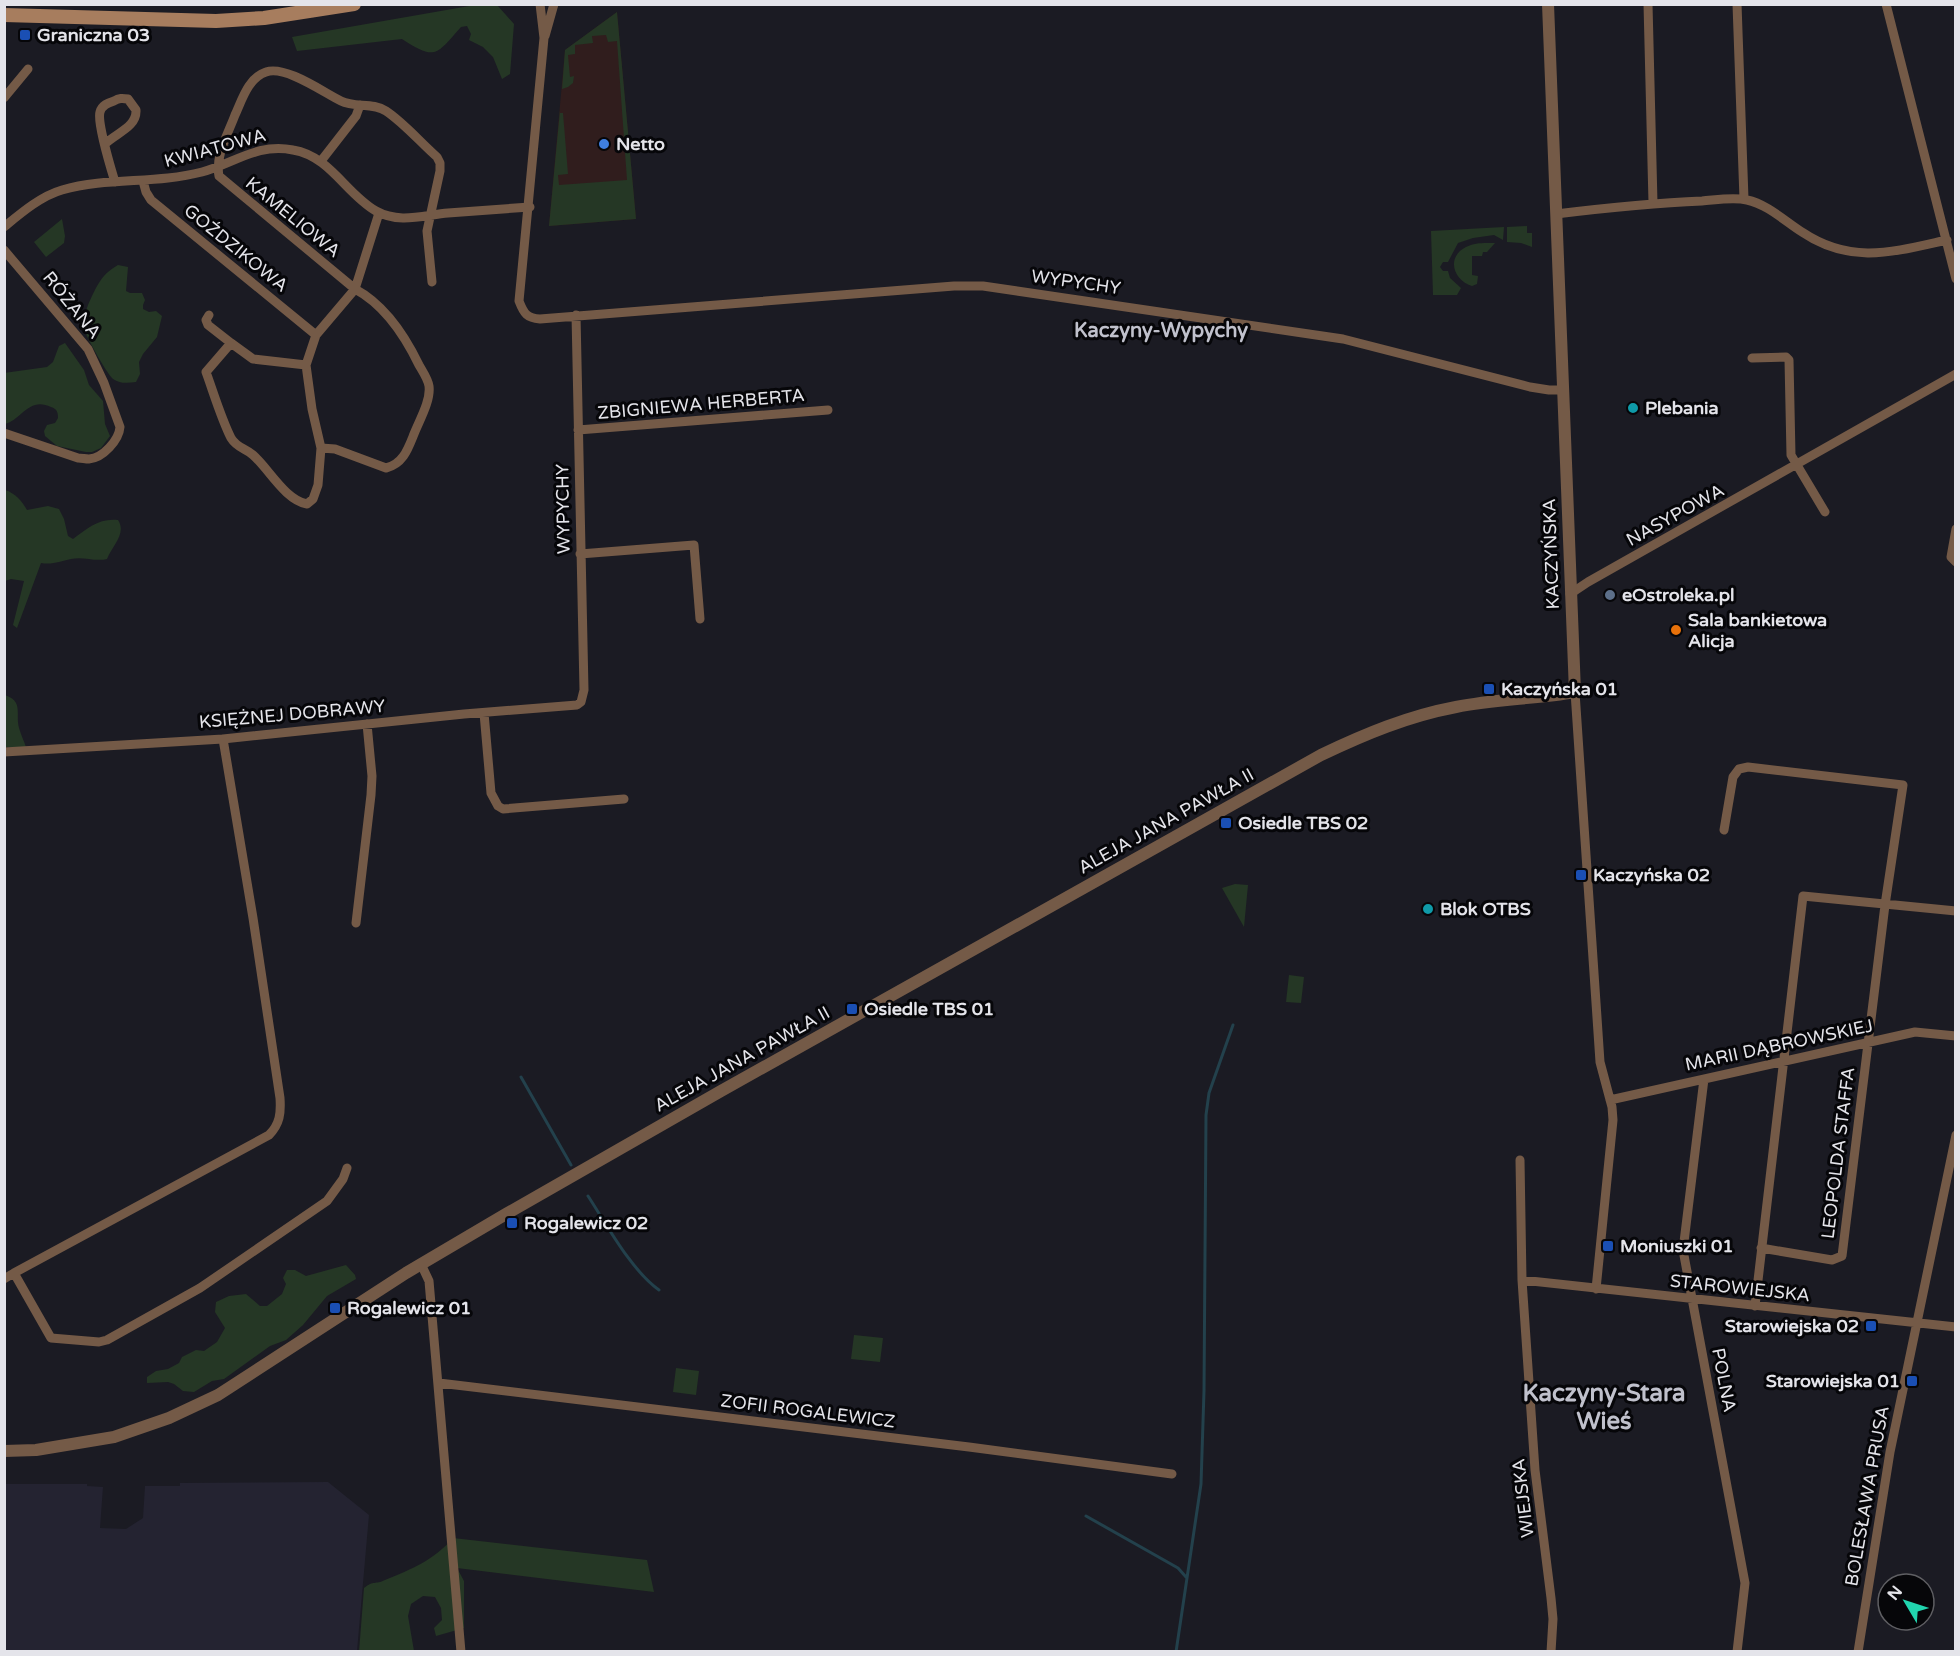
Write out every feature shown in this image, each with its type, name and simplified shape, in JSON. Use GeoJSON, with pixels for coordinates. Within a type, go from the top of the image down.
{"type":"FeatureCollection","features":[{"type":"Feature","properties":{"kind":"main road"},"geometry":{"type":"LineString","coordinates":[[4,15],[216,21],[264,18],[354,4]]}},
{"type":"Feature","properties":{"kind":"street"},"geometry":{"type":"LineString","coordinates":[[231,343],[206,372],[231,437],[237,446],[254,455],[271,476],[293,497],[299,502],[310,503],[318,485],[321,448],[312,409],[306,365],[316,335],[355,289],[379,213],[390,216],[429,217],[530,207],[544,38],[540,4]]}},
{"type":"Feature","properties":{"kind":"street"},"geometry":{"type":"LineString","coordinates":[[544,38],[554,4]]}},
{"type":"Feature","properties":{"kind":"street","name":"KACZYŃSKA"},"geometry":{"type":"LineString","coordinates":[[1548,4],[1575,692],[1600,1062],[1613,1120],[1596,1289]]}},
{"type":"Feature","properties":{"kind":"street"},"geometry":{"type":"LineString","coordinates":[[1648,4],[1653,203]]}},
{"type":"Feature","properties":{"kind":"street"},"geometry":{"type":"LineString","coordinates":[[1737,4],[1744,199]]}},
{"type":"Feature","properties":{"kind":"street"},"geometry":{"type":"LineString","coordinates":[[1886,4],[1956,279]]}},
{"type":"Feature","properties":{"kind":"street"},"geometry":{"type":"LineString","coordinates":[[4,98],[28,69]]}},
{"type":"Feature","properties":{"kind":"street"},"geometry":{"type":"LineString","coordinates":[[217,166],[223,145],[247,89],[258,75],[264,72],[272,70],[285,72],[344,103],[373,106],[385,111],[437,157],[440,163],[427,231],[432,282]]}},
{"type":"Feature","properties":{"kind":"street"},"geometry":{"type":"LineString","coordinates":[[105,144],[136,118],[136,110],[128,99],[120,98],[102,107],[99,117],[105,144],[115,182]]}},
{"type":"Feature","properties":{"kind":"street"},"geometry":{"type":"LineString","coordinates":[[321,161],[356,116],[360,105]]}},
{"type":"Feature","properties":{"kind":"street","name":"KWIATOWA"},"geometry":{"type":"LineString","coordinates":[[4,226],[43,198],[62,190],[115,182],[143,181],[204,171],[256,151],[271,148],[296,150],[321,161],[361,200],[379,213]]}},
{"type":"Feature","properties":{"kind":"street","name":"KAMELIOWA"},"geometry":{"type":"LineString","coordinates":[[217,166],[222,181],[355,289]]}},
{"type":"Feature","properties":{"kind":"street","name":"GOŹDZIKOWA"},"geometry":{"type":"LineString","coordinates":[[143,181],[151,200],[316,335]]}},
{"type":"Feature","properties":{"kind":"street"},"geometry":{"type":"LineString","coordinates":[[1556,214],[1653,203],[1744,199],[1762,206],[1815,241],[1840,251],[1882,254],[1947,240]]}},
{"type":"Feature","properties":{"kind":"street","name":"WYPYCHY"},"geometry":{"type":"LineString","coordinates":[[530,207],[519,302],[523,313],[529,318],[954,286],[983,286],[1343,339],[1530,387],[1563,390]]}},
{"type":"Feature","properties":{"kind":"street","name":"RÓŻANA"},"geometry":{"type":"LineString","coordinates":[[4,250],[88,349],[104,383],[120,427],[120,435],[101,453],[89,459],[78,458],[4,433]]}},
{"type":"Feature","properties":{"kind":"street"},"geometry":{"type":"LineString","coordinates":[[321,448],[335,449],[380,467],[390,467],[403,458],[407,452],[428,394],[429,384],[401,332],[378,306],[355,289]]}},
{"type":"Feature","properties":{"kind":"street"},"geometry":{"type":"LineString","coordinates":[[209,315],[206,320],[208,325],[253,359],[306,365]]}},
{"type":"Feature","properties":{"kind":"street","name":"WYPYCHY"},"geometry":{"type":"LineString","coordinates":[[576,315],[584,690],[581,702]]}},
{"type":"Feature","properties":{"kind":"street"},"geometry":{"type":"LineString","coordinates":[[1752,358],[1780,356],[1789,360],[1791,455],[1825,512]]}},
{"type":"Feature","properties":{"kind":"street","name":"NASYPOWA"},"geometry":{"type":"LineString","coordinates":[[1570,594],[1956,374]]}},
{"type":"Feature","properties":{"kind":"street","name":"ZBIGNIEWA HERBERTA"},"geometry":{"type":"LineString","coordinates":[[578,430],[828,410]]}},
{"type":"Feature","properties":{"kind":"street"},"geometry":{"type":"LineString","coordinates":[[1956,528],[1951,557],[1956,562]]}},
{"type":"Feature","properties":{"kind":"street"},"geometry":{"type":"LineString","coordinates":[[580,554],[694,545],[700,619]]}},
{"type":"Feature","properties":{"kind":"street","name":"ALEJA JANA PAWŁA II"},"geometry":{"type":"LineString","coordinates":[[4,1451],[36,1450],[114,1437],[186,1411],[228,1389],[421,1264],[721,1091],[1321,755],[1371,732],[1417,715],[1488,702],[1575,692]]}},
{"type":"Feature","properties":{"kind":"street","name":"KSIĘŻNEJ DOBRAWY"},"geometry":{"type":"LineString","coordinates":[[4,752],[223,739],[484,712],[571,706],[581,702]]}},
{"type":"Feature","properties":{"kind":"street"},"geometry":{"type":"LineString","coordinates":[[484,712],[491,793],[498,806],[503,809],[624,798]]}},
{"type":"Feature","properties":{"kind":"street"},"geometry":{"type":"LineString","coordinates":[[356,922],[371,795],[372,776],[367,724]]}},
{"type":"Feature","properties":{"kind":"street"},"geometry":{"type":"LineString","coordinates":[[4,1279],[268,1135],[279,1120],[280,1098],[223,739]]}},
{"type":"Feature","properties":{"kind":"street"},"geometry":{"type":"LineString","coordinates":[[1724,830],[1733,777],[1739,769],[1748,767],[1903,785],[1885,905],[1869,1042]]}},
{"type":"Feature","properties":{"kind":"street"},"geometry":{"type":"LineString","coordinates":[[1755,1306],[1803,896],[1956,911]]}},
{"type":"Feature","properties":{"kind":"street","name":"MARII DĄBROWSKIEJ"},"geometry":{"type":"LineString","coordinates":[[1610,1100],[1921,1031],[1956,1036]]}},
{"type":"Feature","properties":{"kind":"street","name":"LEOPOLDA STAFFA"},"geometry":{"type":"LineString","coordinates":[[1761,1248],[1832,1260],[1842,1256],[1869,1042]]}},
{"type":"Feature","properties":{"kind":"street","name":"POLNA"},"geometry":{"type":"LineString","coordinates":[[1704,1078],[1683,1250],[1744,1583],[1737,1652]]}},
{"type":"Feature","properties":{"kind":"street","name":"BOLESŁAWA PRUSA"},"geometry":{"type":"LineString","coordinates":[[1858,1652],[1883,1491],[1956,1135]]}},
{"type":"Feature","properties":{"kind":"street","name":"WIEJSKA"},"geometry":{"type":"LineString","coordinates":[[1520,1160],[1522,1280],[1535,1470],[1552,1608],[1551,1652]]}},
{"type":"Feature","properties":{"kind":"street"},"geometry":{"type":"LineString","coordinates":[[14,1273],[51,1338],[99,1342],[106,1340],[200,1288],[327,1201],[343,1179],[347,1168]]}},
{"type":"Feature","properties":{"kind":"street"},"geometry":{"type":"LineString","coordinates":[[421,1264],[429,1281],[461,1652]]}},
{"type":"Feature","properties":{"kind":"street","name":"STAROWIEJSKA"},"geometry":{"type":"LineString","coordinates":[[1522,1280],[1956,1327]]}},
{"type":"Feature","properties":{"kind":"street","name":"ZOFII ROGALEWICZ"},"geometry":{"type":"LineString","coordinates":[[439,1383],[1172,1474]]}},
{"type":"Feature","properties":{"kind":"shaded area"},"geometry":{"type":"Polygon","coordinates":[[[617,12],[636,219],[549,226],[565,50],[617,12]]]}},
{"type":"Feature","properties":{"kind":"shaded area"},"geometry":{"type":"Polygon","coordinates":[[[328,1482],[369,1515],[357,1651],[5,1651],[4,1484],[87,1484],[87,1486],[103,1487],[100,1528],[126,1529],[143,1518],[145,1486],[180,1486],[180,1483],[328,1482]]]}},
{"type":"Feature","properties":{"kind":"green space"},"geometry":{"type":"Polygon","coordinates":[[[475,5],[497,5],[514,24],[510,74],[502,79],[493,57],[483,47],[469,40],[471,34],[467,26],[461,27],[446,44],[435,52],[422,50],[402,39],[297,51],[292,37],[475,5]]]}},
{"type":"Feature","properties":{"kind":"green space"},"geometry":{"type":"Polygon","coordinates":[[[617,12],[636,219],[549,226],[560,110],[560,113],[563,113],[568,174],[558,175],[559,185],[627,180],[617,41],[608,42],[606,35],[592,36],[593,43],[575,45],[575,54],[568,55],[570,77],[574,76],[573,83],[562,89],[565,50],[617,12]]]}},
{"type":"Feature","properties":{"kind":"green space"},"geometry":{"type":"Polygon","coordinates":[[[62,219],[64,243],[46,257],[34,242],[62,219]]]}},
{"type":"Feature","properties":{"kind":"green space"},"geometry":{"type":"Polygon","coordinates":[[[1527,226],[1527,233],[1532,233],[1532,247],[1507,242],[1507,227],[1527,226]]]}},
{"type":"Feature","properties":{"kind":"green space"},"geometry":{"type":"Polygon","coordinates":[[[1504,227],[1503,240],[1494,235],[1458,243],[1448,262],[1443,262],[1440,267],[1443,271],[1448,271],[1450,278],[1461,288],[1457,295],[1433,295],[1431,231],[1504,227]]]}},
{"type":"Feature","properties":{"kind":"green space"},"geometry":{"type":"Polygon","coordinates":[[[1495,243],[1487,252],[1483,252],[1482,256],[1472,256],[1472,275],[1478,276],[1477,284],[1472,286],[1460,279],[1456,274],[1454,262],[1460,251],[1473,244],[1495,243]]]}},
{"type":"Feature","properties":{"kind":"green space"},"geometry":{"type":"Polygon","coordinates":[[[118,265],[128,267],[126,291],[142,293],[145,300],[143,309],[149,312],[156,311],[162,316],[157,337],[139,362],[140,374],[136,382],[127,383],[113,379],[95,352],[82,323],[99,282],[118,265]]]}},
{"type":"Feature","properties":{"kind":"green space"},"geometry":{"type":"Polygon","coordinates":[[[65,343],[84,370],[89,385],[103,401],[105,424],[110,436],[101,448],[92,452],[57,446],[45,436],[44,431],[47,425],[55,423],[58,416],[55,409],[43,404],[31,406],[5,424],[4,373],[47,367],[53,362],[59,346],[65,343]]]}},
{"type":"Feature","properties":{"kind":"green space"},"geometry":{"type":"Polygon","coordinates":[[[5,490],[18,498],[27,510],[48,506],[59,509],[68,536],[73,539],[94,525],[105,521],[118,520],[121,530],[107,559],[76,558],[41,563],[17,628],[13,625],[24,581],[11,579],[5,581],[5,490]]]}},
{"type":"Feature","properties":{"kind":"green space"},"geometry":{"type":"Polygon","coordinates":[[[5,695],[17,705],[19,728],[26,747],[5,747],[5,695]]]}},
{"type":"Feature","properties":{"kind":"green space"},"geometry":{"type":"Polygon","coordinates":[[[1235,884],[1248,885],[1244,927],[1222,888],[1235,884]]]}},
{"type":"Feature","properties":{"kind":"green space"},"geometry":{"type":"Polygon","coordinates":[[[1289,975],[1304,977],[1301,1003],[1286,1002],[1289,975]]]}},
{"type":"Feature","properties":{"kind":"green space"},"geometry":{"type":"Polygon","coordinates":[[[346,1265],[356,1279],[327,1296],[303,1325],[286,1340],[270,1346],[224,1379],[212,1381],[194,1392],[183,1391],[168,1382],[147,1383],[147,1377],[156,1371],[168,1369],[179,1363],[182,1357],[196,1350],[204,1351],[217,1342],[225,1328],[215,1312],[216,1302],[229,1296],[246,1294],[260,1306],[267,1306],[282,1294],[286,1284],[283,1278],[287,1270],[295,1270],[306,1276],[346,1265]]]}},
{"type":"Feature","properties":{"kind":"green space"},"geometry":{"type":"Polygon","coordinates":[[[854,1335],[883,1338],[880,1362],[851,1359],[854,1335]]]}},
{"type":"Feature","properties":{"kind":"green space"},"geometry":{"type":"Polygon","coordinates":[[[676,1368],[699,1371],[696,1395],[673,1392],[676,1368]]]}},
{"type":"Feature","properties":{"kind":"green space"},"geometry":{"type":"Polygon","coordinates":[[[453,1538],[647,1560],[654,1592],[457,1568],[464,1581],[464,1628],[436,1636],[434,1628],[442,1620],[441,1608],[435,1597],[423,1596],[411,1604],[408,1616],[414,1651],[359,1652],[364,1588],[422,1563],[446,1546],[453,1538]]]}},
{"type":"Feature","properties":{"kind":"waterway"},"geometry":{"type":"LineString","coordinates":[[1176,1652],[1201,1484],[1206,1115],[1209,1093],[1233,1025]]}},
{"type":"Feature","properties":{"kind":"waterway"},"geometry":{"type":"LineString","coordinates":[[521,1077],[571,1165]]}},
{"type":"Feature","properties":{"kind":"waterway"},"geometry":{"type":"LineString","coordinates":[[588,1196],[629,1259],[659,1290]]}},
{"type":"Feature","properties":{"kind":"waterway"},"geometry":{"type":"LineString","coordinates":[[1086,1516],[1178,1568],[1186,1577]]}},
{"type":"Feature","properties":{"kind":"place","name":"Graniczna 03"},"geometry":{"type":"Point","coordinates":[25,35]}},
{"type":"Feature","properties":{"kind":"place","name":"Netto"},"geometry":{"type":"Point","coordinates":[604,144]}},
{"type":"Feature","properties":{"kind":"place","name":"Plebania"},"geometry":{"type":"Point","coordinates":[1633,408]}},
{"type":"Feature","properties":{"kind":"place","name":"eOstroleka.pl"},"geometry":{"type":"Point","coordinates":[1610,595]}},
{"type":"Feature","properties":{"kind":"place","name":"Sala bankietowa Alicja"},"geometry":{"type":"Point","coordinates":[1676,630]}},
{"type":"Feature","properties":{"kind":"place","name":"Kaczyńska 01"},"geometry":{"type":"Point","coordinates":[1489,689]}},
{"type":"Feature","properties":{"kind":"place","name":"Osiedle TBS 02"},"geometry":{"type":"Point","coordinates":[1226,823]}},
{"type":"Feature","properties":{"kind":"place","name":"Kaczyńska 02"},"geometry":{"type":"Point","coordinates":[1581,875]}},
{"type":"Feature","properties":{"kind":"place","name":"Blok OTBS"},"geometry":{"type":"Point","coordinates":[1428,909]}},
{"type":"Feature","properties":{"kind":"place","name":"Osiedle TBS 01"},"geometry":{"type":"Point","coordinates":[852,1009]}},
{"type":"Feature","properties":{"kind":"place","name":"Rogalewicz 02"},"geometry":{"type":"Point","coordinates":[512,1223]}},
{"type":"Feature","properties":{"kind":"place","name":"Moniuszki 01"},"geometry":{"type":"Point","coordinates":[1608,1246]}},
{"type":"Feature","properties":{"kind":"place","name":"Rogalewicz 01"},"geometry":{"type":"Point","coordinates":[335,1308]}},
{"type":"Feature","properties":{"kind":"place","name":"Starowiejska 02"},"geometry":{"type":"Point","coordinates":[1871,1326]}},
{"type":"Feature","properties":{"kind":"place","name":"Starowiejska 01"},"geometry":{"type":"Point","coordinates":[1912,1381]}},
{"type":"Feature","properties":{"kind":"district","name":"Kaczyny-Wypychy"},"geometry":{"type":"Point","coordinates":[1161,331]}},
{"type":"Feature","properties":{"kind":"district","name":"Kaczyny-Stara Wieś"},"geometry":{"type":"Point","coordinates":[1604,1407]}}]}
